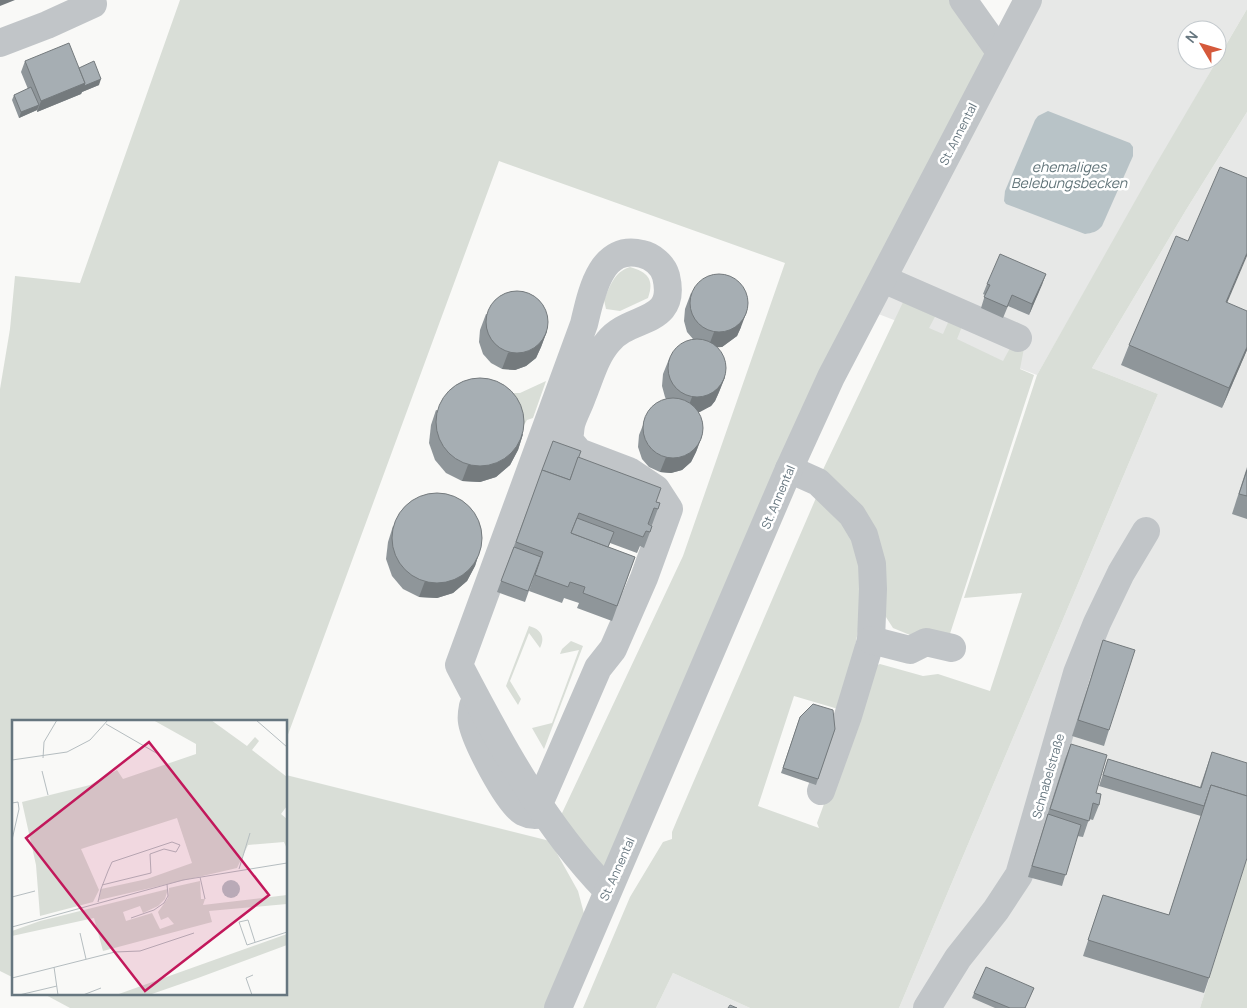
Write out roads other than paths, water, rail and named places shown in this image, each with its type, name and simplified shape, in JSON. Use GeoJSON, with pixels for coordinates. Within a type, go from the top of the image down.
{"type":"FeatureCollection","features":[{"type":"Feature","properties":{"kind":"street"},"geometry":{"type":"LineString","coordinates":[[963,0],[1000,52]]}},
{"type":"Feature","properties":{"kind":"street","name":"St. Annental"},"geometry":{"type":"LineString","coordinates":[[558,1008],[789,469],[831,377],[1028,0]]}},
{"type":"Feature","properties":{"kind":"street"},"geometry":{"type":"LineString","coordinates":[[0,44],[93,4]]}},
{"type":"Feature","properties":{"kind":"street"},"geometry":{"type":"LineString","coordinates":[[542,809],[598,668],[613,650],[636,596],[669,509],[656,489],[629,471],[579,452],[569,440],[571,424],[600,352],[609,340],[636,323],[650,318],[663,309],[667,301],[669,289],[664,271],[650,257],[641,254],[628,252],[615,257],[605,265],[597,280],[584,324],[459,665],[489,723],[542,809],[554,828],[585,867],[608,890]]}},
{"type":"Feature","properties":{"kind":"street"},"geometry":{"type":"LineString","coordinates":[[883,279],[1018,338]]}},
{"type":"Feature","properties":{"kind":"street"},"geometry":{"type":"LineString","coordinates":[[789,469],[818,482],[852,515],[864,535],[872,564],[874,590],[871,640],[848,716],[821,790]]}},
{"type":"Feature","properties":{"kind":"street","name":"Schnabelstraße"},"geometry":{"type":"LineString","coordinates":[[927,1008],[958,958],[996,910],[1019,875],[1077,673],[1097,623],[1121,573],[1146,531]]}},
{"type":"Feature","properties":{"kind":"street"},"geometry":{"type":"LineString","coordinates":[[871,640],[910,650],[926,642],[952,648]]}},
{"type":"Feature","properties":{"kind":"water","name":"ehemaliges Belebungsbecken"},"geometry":{"type":"Polygon","coordinates":[[[1048,111],[1130,143],[1133,147],[1133,156],[1102,226],[1094,232],[1085,234],[1006,204],[1004,201],[1005,191],[1035,120],[1038,116],[1048,111]]]}}]}
